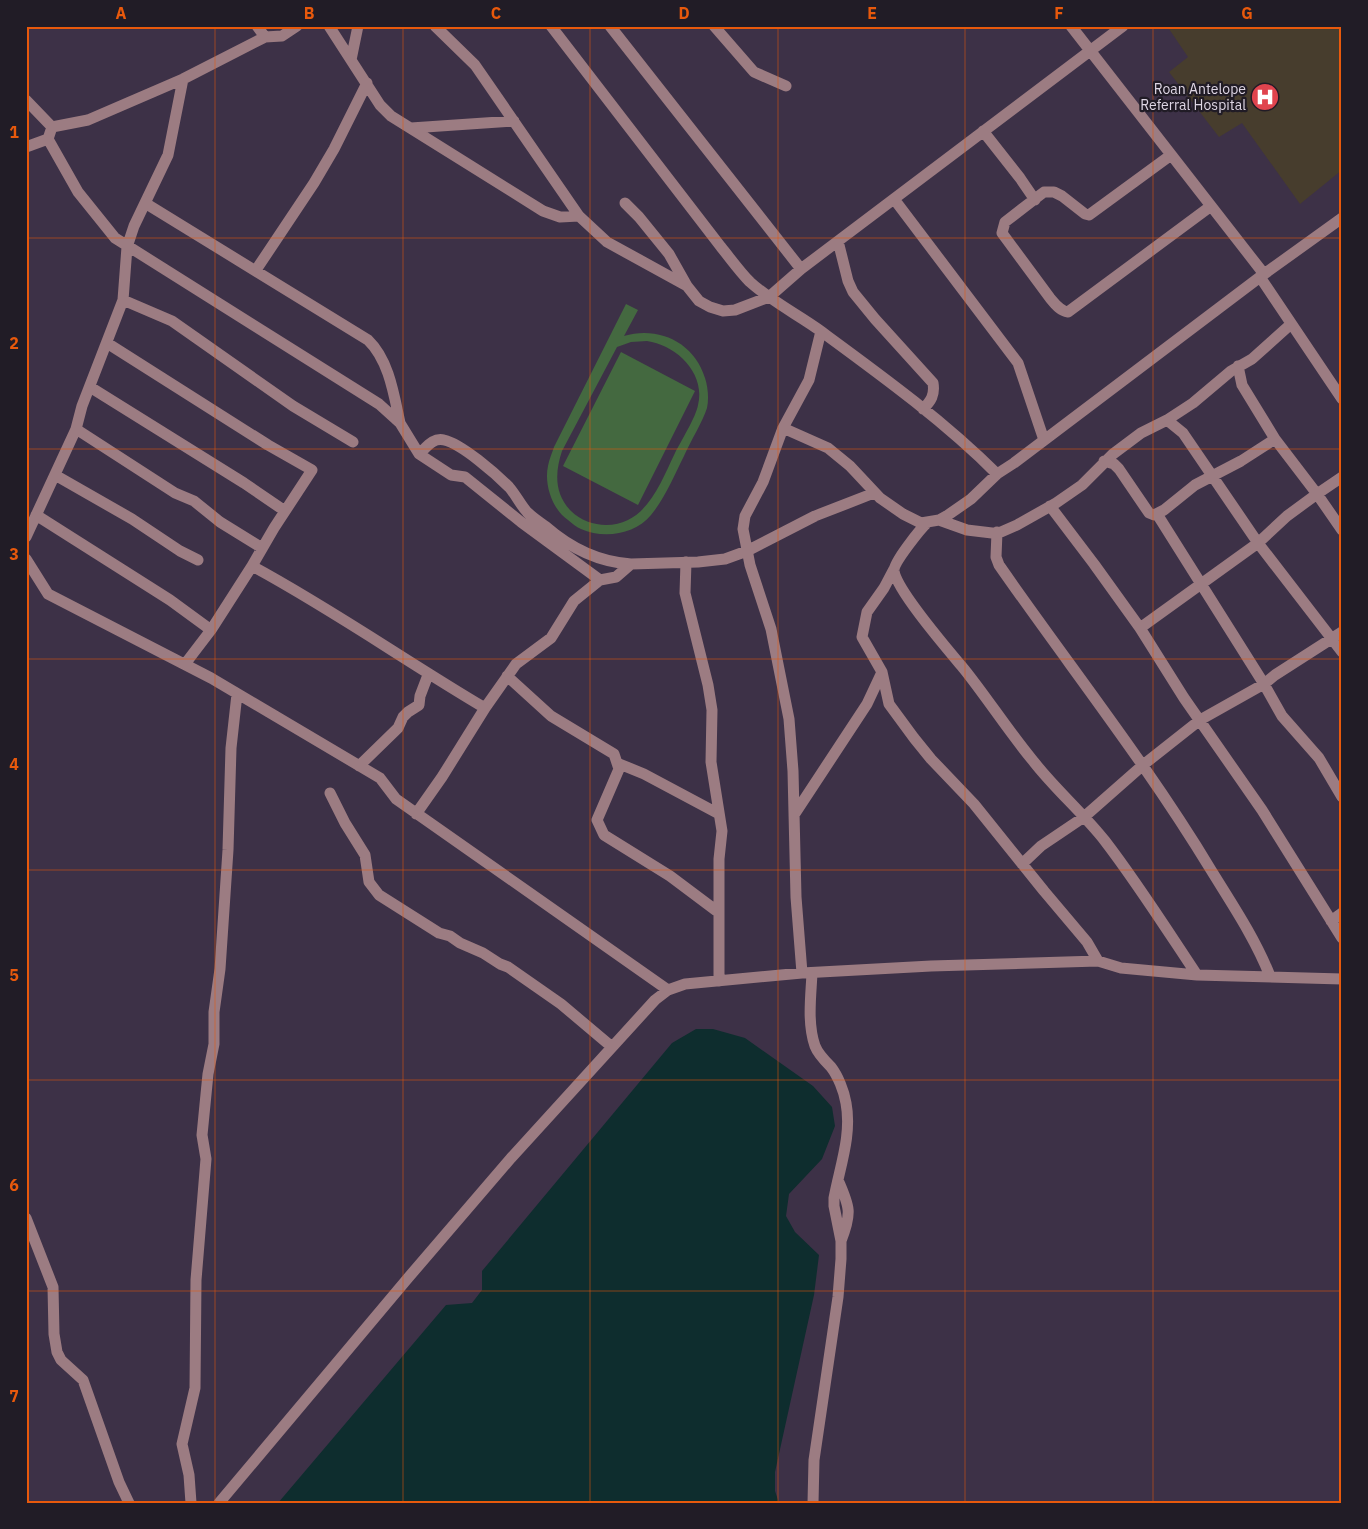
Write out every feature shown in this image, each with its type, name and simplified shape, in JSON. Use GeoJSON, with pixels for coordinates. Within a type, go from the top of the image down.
{"type":"FeatureCollection","features":[{"type":"Feature","properties":{"kind":"street"},"geometry":{"type":"LineString","coordinates":[[257,26],[265,37]]}},
{"type":"Feature","properties":{"kind":"street"},"geometry":{"type":"LineString","coordinates":[[52,127],[88,120],[183,79],[265,37],[282,36],[297,26]]}},
{"type":"Feature","properties":{"kind":"street"},"geometry":{"type":"LineString","coordinates":[[329,26],[380,104],[391,116],[543,211],[560,217],[579,216]]}},
{"type":"Feature","properties":{"kind":"street"},"geometry":{"type":"LineString","coordinates":[[351,60],[358,26]]}},
{"type":"Feature","properties":{"kind":"street"},"geometry":{"type":"LineString","coordinates":[[435,26],[475,65],[579,216],[607,242],[687,286]]}},
{"type":"Feature","properties":{"kind":"street"},"geometry":{"type":"LineString","coordinates":[[551,26],[721,247],[750,281],[769,297],[820,331],[923,409],[978,455],[997,474]]}},
{"type":"Feature","properties":{"kind":"street"},"geometry":{"type":"LineString","coordinates":[[610,26],[801,269]]}},
{"type":"Feature","properties":{"kind":"street"},"geometry":{"type":"LineString","coordinates":[[714,26],[754,72],[786,86]]}},
{"type":"Feature","properties":{"kind":"street"},"geometry":{"type":"LineString","coordinates":[[1071,26],[1211,206],[1262,276],[1291,324],[1342,399]]}},
{"type":"Feature","properties":{"kind":"street"},"geometry":{"type":"LineString","coordinates":[[625,203],[669,254],[687,286],[699,301],[723,311],[735,310],[769,297],[801,269],[1123,26]]}},
{"type":"Feature","properties":{"kind":"street"},"geometry":{"type":"LineString","coordinates":[[26,537],[76,429],[82,406],[123,300],[127,247],[134,226],[168,155],[183,79]]}},
{"type":"Feature","properties":{"kind":"street"},"geometry":{"type":"LineString","coordinates":[[256,270],[334,150],[367,83]]}},
{"type":"Feature","properties":{"kind":"street"},"geometry":{"type":"LineString","coordinates":[[26,100],[52,127]]}},
{"type":"Feature","properties":{"kind":"street"},"geometry":{"type":"LineString","coordinates":[[411,128],[514,121]]}},
{"type":"Feature","properties":{"kind":"street"},"geometry":{"type":"LineString","coordinates":[[52,127],[48,139],[88,205],[115,238],[378,404],[400,423],[419,454],[452,475],[465,477],[521,522],[600,580]]}},
{"type":"Feature","properties":{"kind":"street"},"geometry":{"type":"LineString","coordinates":[[983,131],[1020,178],[1034,200]]}},
{"type":"Feature","properties":{"kind":"street"},"geometry":{"type":"LineString","coordinates":[[26,148],[48,139]]}},
{"type":"Feature","properties":{"kind":"street"},"geometry":{"type":"LineString","coordinates":[[1171,155],[1089,215],[1062,196],[1054,192],[1044,192],[1005,222],[1002,233],[1050,298],[1063,311],[1068,312],[1211,206]]}},
{"type":"Feature","properties":{"kind":"street"},"geometry":{"type":"LineString","coordinates":[[894,199],[1018,363],[1044,440]]}},
{"type":"Feature","properties":{"kind":"street"},"geometry":{"type":"LineString","coordinates":[[146,203],[368,340],[374,346],[384,365],[400,423]]}},
{"type":"Feature","properties":{"kind":"street"},"geometry":{"type":"LineString","coordinates":[[783,428],[828,448],[850,466],[874,493],[912,519],[921,523],[934,521],[948,515],[970,499],[997,474],[1342,218]]}},
{"type":"Feature","properties":{"kind":"street"},"geometry":{"type":"LineString","coordinates":[[838,241],[848,281],[853,292],[875,320],[933,383],[933,397],[931,402],[923,409]]}},
{"type":"Feature","properties":{"kind":"street"},"geometry":{"type":"LineString","coordinates":[[123,300],[172,321],[293,406],[353,442]]}},
{"type":"Feature","properties":{"kind":"street"},"geometry":{"type":"LineString","coordinates":[[934,521],[967,530],[997,532],[1017,525],[1082,485],[1104,461],[1141,433],[1167,420],[1193,403],[1238,366],[1252,359],[1291,324]]}},
{"type":"Feature","properties":{"kind":"street"},"geometry":{"type":"LineString","coordinates":[[813,1503],[814,1460],[838,1297],[841,1241],[834,1206],[847,1143],[847,1105],[835,1074],[814,1045],[807,973],[796,897],[794,771],[789,719],[771,629],[750,565],[743,529],[745,516],[763,482],[783,428],[809,380],[820,331]]}},
{"type":"Feature","properties":{"kind":"street"},"geometry":{"type":"LineString","coordinates":[[107,343],[268,445],[312,470],[211,630],[184,664]]}},
{"type":"Feature","properties":{"kind":"street"},"geometry":{"type":"LineString","coordinates":[[1238,366],[1242,385],[1275,439],[1342,530]]}},
{"type":"Feature","properties":{"kind":"street"},"geometry":{"type":"LineString","coordinates":[[90,387],[229,473],[285,511]]}},
{"type":"Feature","properties":{"kind":"street"},"geometry":{"type":"LineString","coordinates":[[1167,420],[1183,433],[1258,543],[1337,635],[1342,652]]}},
{"type":"Feature","properties":{"kind":"street"},"geometry":{"type":"LineString","coordinates":[[76,429],[175,493],[194,500],[220,522],[262,548]]}},
{"type":"Feature","properties":{"kind":"street"},"geometry":{"type":"LineString","coordinates":[[1104,461],[1114,464],[1119,469],[1149,513],[1157,514],[1195,485],[1241,461],[1275,439]]}},
{"type":"Feature","properties":{"kind":"street"},"geometry":{"type":"LineString","coordinates":[[419,454],[432,441],[445,440],[453,444],[483,463],[509,488],[527,512],[560,539],[589,555],[610,562],[630,564],[725,559],[815,516],[874,493]]}},
{"type":"Feature","properties":{"kind":"street"},"geometry":{"type":"LineString","coordinates":[[55,475],[132,519],[198,560]]}},
{"type":"Feature","properties":{"kind":"street"},"geometry":{"type":"LineString","coordinates":[[1140,628],[1258,543],[1288,516],[1342,477]]}},
{"type":"Feature","properties":{"kind":"street"},"geometry":{"type":"LineString","coordinates":[[1050,506],[1140,628],[1262,810],[1342,938]]}},
{"type":"Feature","properties":{"kind":"street"},"geometry":{"type":"LineString","coordinates":[[1157,514],[1264,684],[1282,716],[1319,758],[1342,797]]}},
{"type":"Feature","properties":{"kind":"street"},"geometry":{"type":"LineString","coordinates":[[36,515],[170,600],[211,630]]}},
{"type":"Feature","properties":{"kind":"street"},"geometry":{"type":"LineString","coordinates":[[934,521],[898,559],[884,588],[867,612],[862,637],[882,672],[889,704],[931,759],[974,804],[1088,942],[1098,961]]}},
{"type":"Feature","properties":{"kind":"street"},"geometry":{"type":"LineString","coordinates":[[997,532],[996,557],[1000,565],[1054,644],[1144,765],[1195,842],[1252,937],[1270,976]]}},
{"type":"Feature","properties":{"kind":"street"},"geometry":{"type":"LineString","coordinates":[[26,559],[48,594],[184,664],[380,778],[396,799],[416,814],[668,990]]}},
{"type":"Feature","properties":{"kind":"street"},"geometry":{"type":"LineString","coordinates":[[686,562],[685,593],[708,685],[712,710],[711,762],[722,831],[719,859],[719,981]]}},
{"type":"Feature","properties":{"kind":"street"},"geometry":{"type":"LineString","coordinates":[[416,814],[442,777],[506,676],[516,664],[551,638],[574,601],[600,580],[616,577],[630,564]]}},
{"type":"Feature","properties":{"kind":"street"},"geometry":{"type":"LineString","coordinates":[[252,566],[290,587],[485,708]]}},
{"type":"Feature","properties":{"kind":"street"},"geometry":{"type":"LineString","coordinates":[[894,570],[908,597],[974,682],[1003,724],[1035,764],[1104,839],[1197,975]]}},
{"type":"Feature","properties":{"kind":"street"},"geometry":{"type":"LineString","coordinates":[[1022,864],[1041,846],[1084,817],[1200,720],[1264,684],[1337,635]]}},
{"type":"Feature","properties":{"kind":"street"},"geometry":{"type":"LineString","coordinates":[[794,815],[867,704],[882,672]]}},
{"type":"Feature","properties":{"kind":"street"},"geometry":{"type":"LineString","coordinates":[[359,766],[398,728],[403,717],[419,705],[420,696],[428,674]]}},
{"type":"Feature","properties":{"kind":"street"},"geometry":{"type":"LineString","coordinates":[[506,676],[551,716],[614,754],[619,769],[597,820],[604,835],[670,876],[718,912]]}},
{"type":"Feature","properties":{"kind":"street"},"geometry":{"type":"LineString","coordinates":[[191,1503],[189,1475],[182,1444],[195,1388],[196,1280],[206,1160],[202,1135],[208,1074],[214,1044],[214,1012],[220,968],[228,850],[231,748],[238,694]]}},
{"type":"Feature","properties":{"kind":"street"},"geometry":{"type":"LineString","coordinates":[[617,762],[644,774],[719,814]]}},
{"type":"Feature","properties":{"kind":"street"},"geometry":{"type":"LineString","coordinates":[[330,793],[365,855],[369,882],[379,896],[439,933],[450,936],[460,943],[508,966],[560,1004],[612,1047]]}},
{"type":"Feature","properties":{"kind":"street"},"geometry":{"type":"LineString","coordinates":[[1331,920],[1342,913]]}},
{"type":"Feature","properties":{"kind":"street"},"geometry":{"type":"LineString","coordinates":[[220,1503],[511,1158],[655,1000],[668,990],[685,984],[807,973],[951,965],[1098,961],[1121,968],[1197,975],[1342,979]]}},
{"type":"Feature","properties":{"kind":"street"},"geometry":{"type":"LineString","coordinates":[[26,1218],[53,1287],[56,1352],[61,1360],[83,1380],[119,1482],[129,1503]]}},
{"type":"Feature","properties":{"kind":"shaded area","name":"Roan Antelope Referral Hospital"},"geometry":{"type":"Polygon","coordinates":[[[1167,26],[1342,26],[1342,170],[1300,204],[1242,123],[1219,137],[1169,72],[1188,57],[1167,26]]]}},
{"type":"Feature","properties":{"kind":"shaded area"},"geometry":{"type":"Polygon","coordinates":[[[696,1029],[713,1029],[745,1038],[813,1086],[832,1107],[835,1126],[822,1159],[789,1194],[786,1216],[795,1232],[819,1255],[814,1295],[775,1472],[775,1491],[779,1503],[278,1503],[446,1305],[472,1303],[482,1290],[482,1271],[672,1043],[696,1029]]]}},
{"type":"Feature","properties":{"kind":"green space"},"geometry":{"type":"Polygon","coordinates":[[[626,304],[638,310],[624,336],[637,333],[662,335],[684,346],[700,365],[707,389],[707,408],[661,501],[651,515],[636,527],[618,533],[599,534],[579,528],[562,515],[550,496],[547,480],[548,464],[554,447],[626,304]],[[647,341],[631,342],[617,347],[562,451],[557,475],[561,497],[571,511],[592,523],[606,525],[620,523],[632,518],[650,501],[694,416],[698,405],[699,393],[693,372],[678,355],[658,344],[647,341]]]}},
{"type":"Feature","properties":{"kind":"green space"},"geometry":{"type":"Polygon","coordinates":[[[621,352],[695,391],[638,505],[563,466],[621,352]]]}},
{"type":"Feature","properties":{"kind":"place","name":"Roan Antelope Referral Hospital"},"geometry":{"type":"Point","coordinates":[1265,97]}}]}
